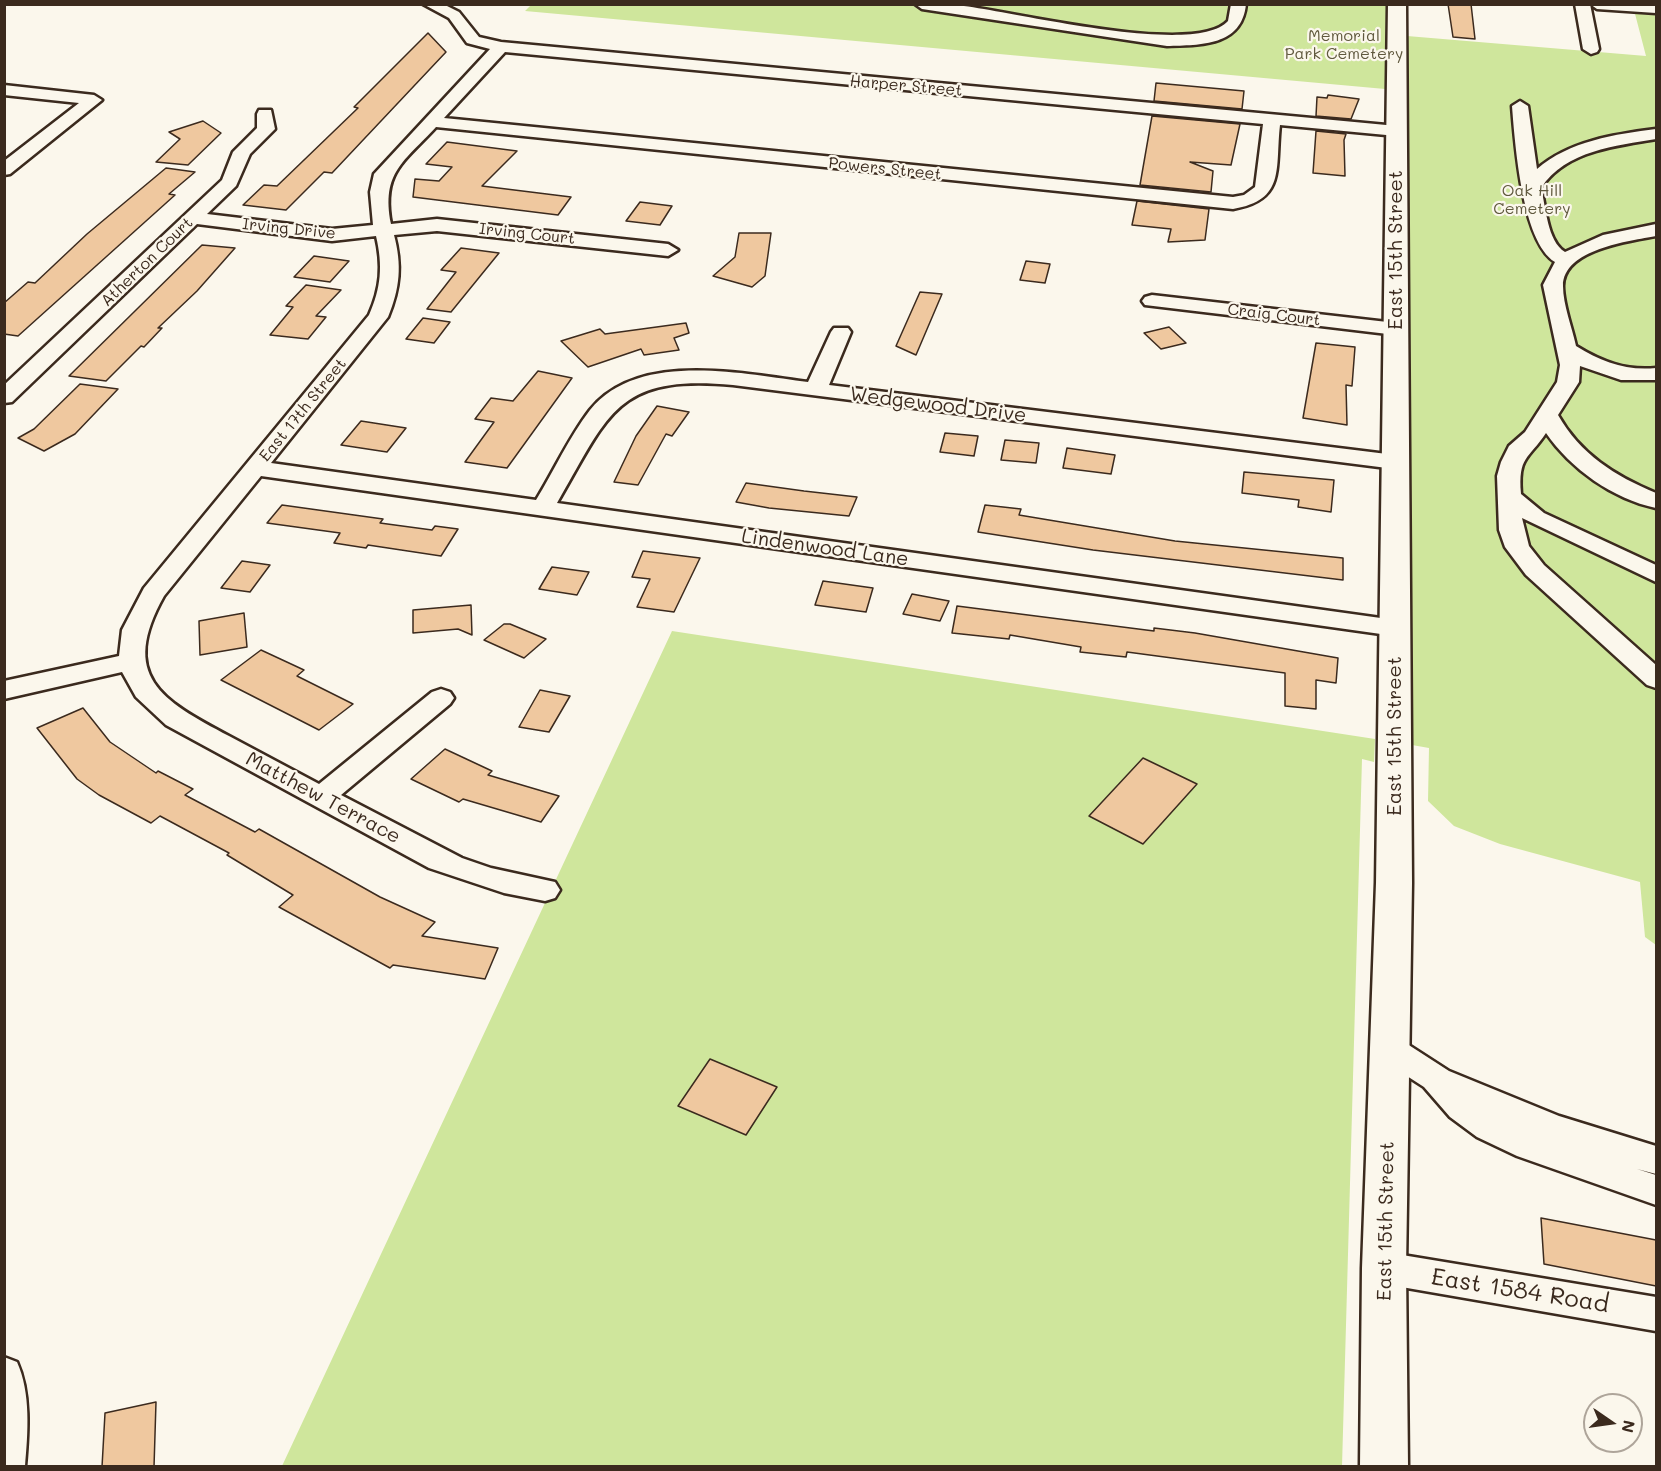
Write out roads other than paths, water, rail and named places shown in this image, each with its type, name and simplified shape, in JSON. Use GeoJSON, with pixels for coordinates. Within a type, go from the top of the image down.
{"type":"FeatureCollection","features":[{"type":"Feature","properties":{"kind":"main road","name":"East 15th Street"},"geometry":{"type":"LineString","coordinates":[[1384,1467],[1384,1269],[1394,883],[1397,4]]}},
{"type":"Feature","properties":{"kind":"street","name":"Harper Street"},"geometry":{"type":"LineString","coordinates":[[430,4],[454,15],[473,40],[501,47],[1397,131]]}},
{"type":"Feature","properties":{"kind":"street"},"geometry":{"type":"LineString","coordinates":[[922,4],[968,9],[1133,39],[1173,41],[1220,34],[1236,21],[1239,4]]}},
{"type":"Feature","properties":{"kind":"street"},"geometry":{"type":"LineString","coordinates":[[1582,4],[1591,49]]}},
{"type":"Feature","properties":{"kind":"street"},"geometry":{"type":"LineString","coordinates":[[1598,4],[1656,9]]}},
{"type":"Feature","properties":{"kind":"street","name":"East 17th Street"},"geometry":{"type":"LineString","coordinates":[[133,661],[131,642],[153,593],[378,318],[388,299],[393,267],[377,195],[383,174],[501,47]]}},
{"type":"Feature","properties":{"kind":"street"},"geometry":{"type":"LineString","coordinates":[[4,90],[94,100],[4,170]]}},
{"type":"Feature","properties":{"kind":"street"},"geometry":{"type":"LineString","coordinates":[[1520,106],[1532,188],[1545,244],[1552,252],[1565,260]]}},
{"type":"Feature","properties":{"kind":"street","name":"Atherton Court"},"geometry":{"type":"LineString","coordinates":[[4,397],[230,182],[242,152],[266,129],[265,114]]}},
{"type":"Feature","properties":{"kind":"street","name":"Powers Street"},"geometry":{"type":"LineString","coordinates":[[433,122],[1233,203],[1249,201],[1259,195],[1264,188],[1272,119]]}},
{"type":"Feature","properties":{"kind":"street"},"geometry":{"type":"LineString","coordinates":[[1532,188],[1538,174],[1549,165],[1569,155],[1656,134]]}},
{"type":"Feature","properties":{"kind":"street","name":"Irving Drive"},"geometry":{"type":"LineString","coordinates":[[193,218],[332,235],[385,230]]}},
{"type":"Feature","properties":{"kind":"street","name":"Irving Court"},"geometry":{"type":"LineString","coordinates":[[385,230],[423,225],[456,226],[668,250]]}},
{"type":"Feature","properties":{"kind":"street"},"geometry":{"type":"LineString","coordinates":[[1656,230],[1599,244],[1565,260],[1555,272],[1553,285],[1570,365],[1568,382],[1533,436],[1517,450],[1508,476],[1511,530],[1517,547],[1535,570],[1656,679]]}},
{"type":"Feature","properties":{"kind":"street","name":"Craig Court"},"geometry":{"type":"LineString","coordinates":[[1152,301],[1396,329]]}},
{"type":"Feature","properties":{"kind":"street"},"geometry":{"type":"LineString","coordinates":[[816,389],[840,332]]}},
{"type":"Feature","properties":{"kind":"street"},"geometry":{"type":"LineString","coordinates":[[1567,349],[1599,367],[1620,374]]}},
{"type":"Feature","properties":{"kind":"street"},"geometry":{"type":"LineString","coordinates":[[1568,382],[1597,374],[1652,378]]}},
{"type":"Feature","properties":{"kind":"street","name":"Wedgewood Drive"},"geometry":{"type":"LineString","coordinates":[[543,508],[599,413],[609,402],[639,385],[685,376],[708,376],[816,389],[1395,462]]}},
{"type":"Feature","properties":{"kind":"street"},"geometry":{"type":"LineString","coordinates":[[1547,416],[1557,436],[1576,457],[1600,474],[1656,501]]}},
{"type":"Feature","properties":{"kind":"street","name":"Lindenwood Lane"},"geometry":{"type":"LineString","coordinates":[[255,468],[1395,628]]}},
{"type":"Feature","properties":{"kind":"street"},"geometry":{"type":"LineString","coordinates":[[1509,496],[1536,518],[1656,574]]}},
{"type":"Feature","properties":{"kind":"street"},"geometry":{"type":"LineString","coordinates":[[4,690],[133,661]]}},
{"type":"Feature","properties":{"kind":"street","name":"Matthew Terrace"},"geometry":{"type":"LineString","coordinates":[[133,661],[137,679],[146,695],[175,719],[467,873],[545,890]]}},
{"type":"Feature","properties":{"kind":"street"},"geometry":{"type":"LineString","coordinates":[[321,797],[441,698]]}},
{"type":"Feature","properties":{"kind":"street"},"geometry":{"type":"LineString","coordinates":[[1390,1049],[1436,1078],[1552,1128],[1656,1160]]}},
{"type":"Feature","properties":{"kind":"street"},"geometry":{"type":"LineString","coordinates":[[1436,1078],[1462,1107],[1489,1126],[1529,1146],[1656,1190]]}},
{"type":"Feature","properties":{"kind":"street","name":"East 1584 Road"},"geometry":{"type":"LineString","coordinates":[[1384,1269],[1656,1314]]}},
{"type":"Feature","properties":{"kind":"street"},"geometry":{"type":"LineString","coordinates":[[4,1374],[9,1421],[6,1467]]}},
{"type":"Feature","properties":{"kind":"park label","name":"Memorial Park Cemetery"},"geometry":{"type":"Point","coordinates":[1344,45]}},
{"type":"Feature","properties":{"kind":"park label","name":"Oak Hill Cemetery"},"geometry":{"type":"Point","coordinates":[1532,200]}}]}
